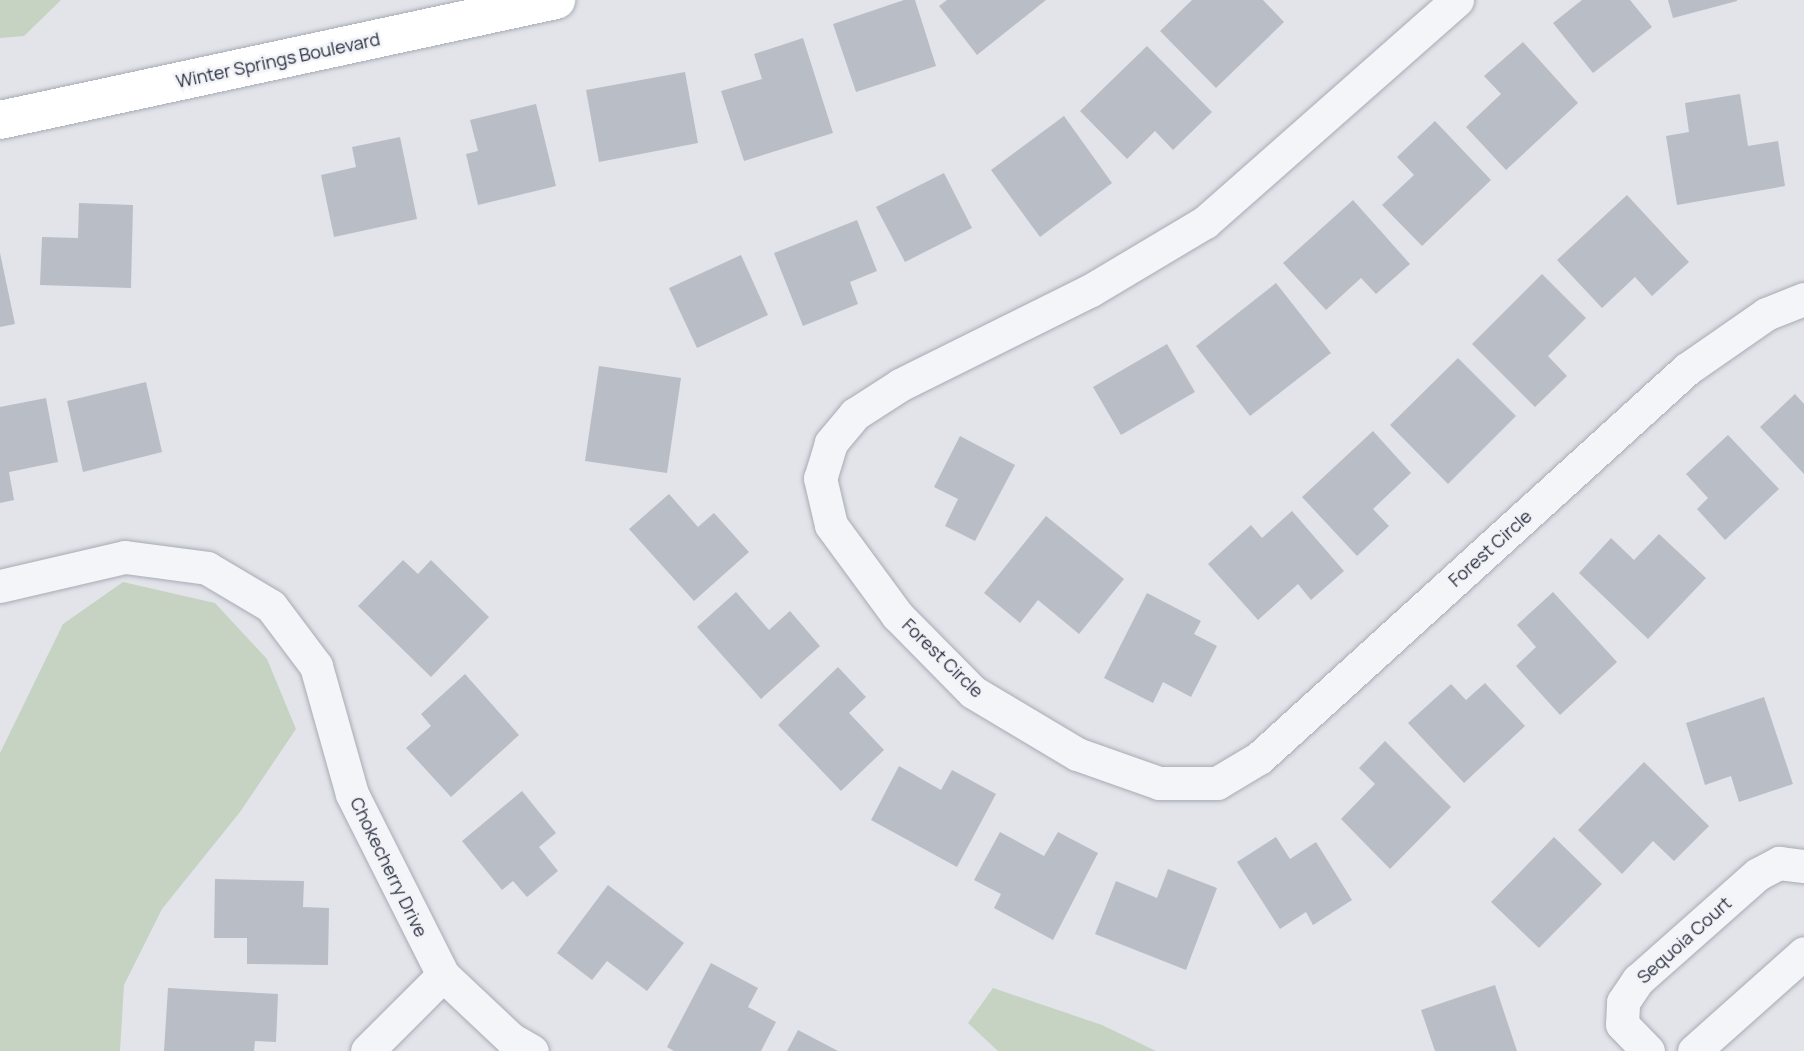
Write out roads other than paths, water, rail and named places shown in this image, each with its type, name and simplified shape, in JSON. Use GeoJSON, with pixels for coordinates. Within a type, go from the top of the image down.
{"type":"FeatureCollection","features":[{"type":"Feature","properties":{"kind":"street","name":"Winter Springs Boulevard"},"geometry":{"type":"LineString","coordinates":[[0,120],[556,0]]}},
{"type":"Feature","properties":{"kind":"street","name":"Forest Circle"},"geometry":{"type":"LineString","coordinates":[[1458,0],[1205,222],[1091,290],[900,385],[855,414],[831,443],[820,478],[831,525],[897,615],[973,692],[1077,754],[1159,783],[1217,783],[1259,758],[1687,369],[1766,314],[1804,299]]}},
{"type":"Feature","properties":{"kind":"street","name":"Chokecherry Drive"},"geometry":{"type":"LineString","coordinates":[[0,586],[125,556],[207,568],[271,606],[316,666],[352,794],[443,975],[511,1039],[532,1051]]}},
{"type":"Feature","properties":{"kind":"street","name":"Sequoia Court"},"geometry":{"type":"LineString","coordinates":[[1648,1051],[1622,1024],[1623,1002],[1638,980],[1758,874],[1779,863],[1804,866]]}},
{"type":"Feature","properties":{"kind":"street"},"geometry":{"type":"LineString","coordinates":[[1697,1050],[1804,953]]}},
{"type":"Feature","properties":{"kind":"street"},"geometry":{"type":"LineString","coordinates":[[367,1051],[443,975]]}}]}
